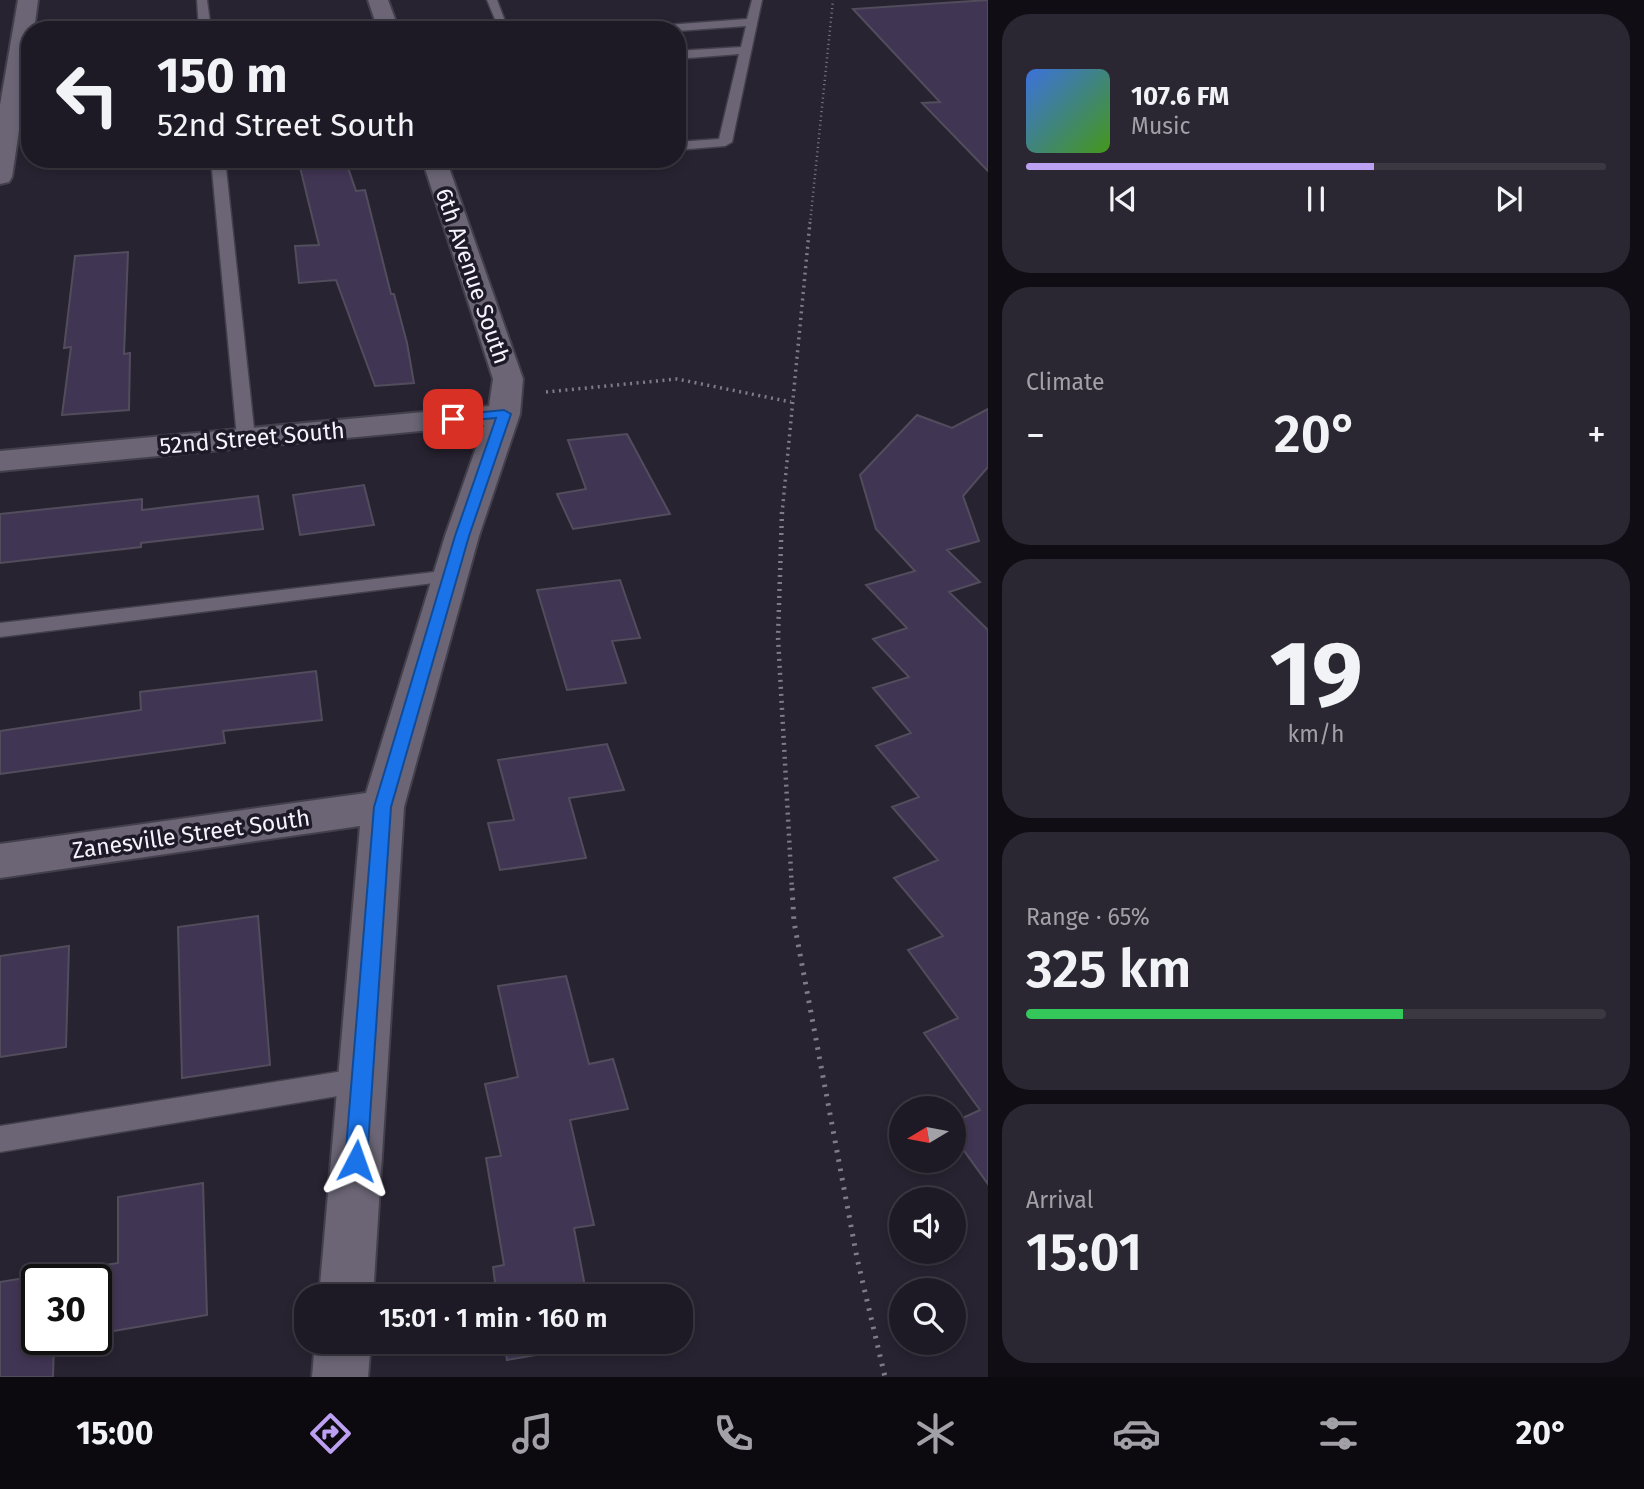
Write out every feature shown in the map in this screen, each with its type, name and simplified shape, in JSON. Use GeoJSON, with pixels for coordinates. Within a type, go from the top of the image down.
{"type":"FeatureCollection","features":[{"type":"Feature","properties":{"kind":"street"},"geometry":{"type":"LineString","coordinates":[[25,21],[28,0]]}},
{"type":"Feature","properties":{"kind":"street"},"geometry":{"type":"LineString","coordinates":[[379,0],[386,21]]}},
{"type":"Feature","properties":{"kind":"street"},"geometry":{"type":"LineString","coordinates":[[0,177],[12,130],[21,57]]}},
{"type":"Feature","properties":{"kind":"street","name":"6th Avenue South"},"geometry":{"type":"LineString","coordinates":[[347,1284],[383,807],[451,576],[504,414],[508,379],[437,168]]}},
{"type":"Feature","properties":{"kind":"street","name":"52nd Street South"},"geometry":{"type":"LineString","coordinates":[[0,461],[504,414]]}},
{"type":"Feature","properties":{"kind":"street","name":"Zanesville Street South"},"geometry":{"type":"LineString","coordinates":[[0,861],[383,807]]}},
{"type":"Feature","properties":{"kind":"street"},"geometry":{"type":"LineString","coordinates":[[340,1377],[341,1354]]}},
{"type":"Feature","properties":{"kind":"lane"},"geometry":{"type":"LineString","coordinates":[[202,0],[204,21]]}},
{"type":"Feature","properties":{"kind":"lane"},"geometry":{"type":"LineString","coordinates":[[492,0],[501,21]]}},
{"type":"Feature","properties":{"kind":"lane"},"geometry":{"type":"LineString","coordinates":[[686,145],[725,142],[757,0]]}},
{"type":"Feature","properties":{"kind":"lane"},"geometry":{"type":"LineString","coordinates":[[686,27],[752,22]]}},
{"type":"Feature","properties":{"kind":"lane"},"geometry":{"type":"LineString","coordinates":[[686,54],[746,50]]}},
{"type":"Feature","properties":{"kind":"lane"},"geometry":{"type":"LineString","coordinates":[[219,168],[246,438]]}},
{"type":"Feature","properties":{"kind":"lane"},"geometry":{"type":"LineString","coordinates":[[0,630],[451,576]]}},
{"type":"Feature","properties":{"kind":"lane"},"geometry":{"type":"LineString","coordinates":[[0,1139],[362,1080]]}},
{"type":"Feature","properties":{"kind":"path"},"geometry":{"type":"LineString","coordinates":[[833,0],[783,483],[778,637],[794,922],[857,1258],[885,1377]]}},
{"type":"Feature","properties":{"kind":"path"},"geometry":{"type":"LineString","coordinates":[[546,391],[677,379],[791,402]]}},
{"type":"Feature","properties":{"kind":"building"},"geometry":{"type":"Polygon","coordinates":[[[988,0],[988,171],[922,103],[940,102],[853,9],[988,0]]]}},
{"type":"Feature","properties":{"kind":"building"},"geometry":{"type":"Polygon","coordinates":[[[300,168],[348,168],[356,191],[365,190],[391,294],[394,294],[407,343],[414,383],[375,386],[336,280],[299,283],[295,246],[319,245],[300,168]]]}},
{"type":"Feature","properties":{"kind":"building"},"geometry":{"type":"Polygon","coordinates":[[[128,252],[124,354],[130,353],[129,410],[62,415],[71,347],[64,348],[75,256],[128,252]]]}},
{"type":"Feature","properties":{"kind":"building"},"geometry":{"type":"Polygon","coordinates":[[[988,409],[988,467],[963,496],[979,541],[947,550],[980,582],[949,592],[988,630],[988,1184],[966,1154],[966,1116],[980,1110],[924,1033],[958,1018],[908,950],[943,936],[894,878],[938,860],[892,807],[919,797],[876,746],[911,733],[873,688],[909,677],[873,639],[907,628],[866,585],[915,571],[876,529],[860,475],[917,415],[952,428],[988,409]]]}},
{"type":"Feature","properties":{"kind":"building"},"geometry":{"type":"Polygon","coordinates":[[[627,434],[670,514],[573,529],[557,494],[586,489],[568,440],[627,434]]]}},
{"type":"Feature","properties":{"kind":"building"},"geometry":{"type":"Polygon","coordinates":[[[364,485],[374,525],[300,535],[293,495],[364,485]]]}},
{"type":"Feature","properties":{"kind":"building"},"geometry":{"type":"Polygon","coordinates":[[[258,496],[263,529],[141,543],[141,547],[0,563],[0,514],[142,499],[142,510],[258,496]]]}},
{"type":"Feature","properties":{"kind":"building"},"geometry":{"type":"Polygon","coordinates":[[[620,580],[640,638],[612,641],[626,683],[567,690],[537,590],[620,580]]]}},
{"type":"Feature","properties":{"kind":"building"},"geometry":{"type":"Polygon","coordinates":[[[316,671],[322,720],[223,731],[225,743],[0,774],[0,731],[141,710],[140,692],[316,671]]]}},
{"type":"Feature","properties":{"kind":"building"},"geometry":{"type":"Polygon","coordinates":[[[607,744],[624,790],[569,798],[586,858],[500,870],[488,823],[514,820],[498,760],[607,744]]]}},
{"type":"Feature","properties":{"kind":"building"},"geometry":{"type":"Polygon","coordinates":[[[258,916],[270,1065],[182,1078],[178,927],[258,916]]]}},
{"type":"Feature","properties":{"kind":"building"},"geometry":{"type":"Polygon","coordinates":[[[69,946],[66,1047],[0,1057],[0,956],[69,946]]]}},
{"type":"Feature","properties":{"kind":"building"},"geometry":{"type":"Polygon","coordinates":[[[566,976],[589,1064],[613,1059],[628,1109],[570,1120],[594,1225],[574,1228],[585,1284],[495,1284],[493,1267],[504,1265],[486,1158],[501,1156],[485,1084],[518,1077],[498,986],[566,976]]]}},
{"type":"Feature","properties":{"kind":"building"},"geometry":{"type":"Polygon","coordinates":[[[203,1183],[207,1315],[112,1331],[112,1264],[118,1263],[118,1197],[203,1183]]]}},
{"type":"Feature","properties":{"kind":"building"},"geometry":{"type":"Polygon","coordinates":[[[21,1279],[21,1355],[54,1355],[53,1377],[0,1377],[0,1282],[21,1279]]]}},
{"type":"Feature","properties":{"kind":"building"},"geometry":{"type":"Polygon","coordinates":[[[506,1354],[543,1354],[507,1360],[506,1354]]]}},
{"type":"Feature","properties":{"kind":"route"},"geometry":{"type":"LineString","coordinates":[[356,1161],[383,807],[462,536],[504,414],[453,419]]}}]}
